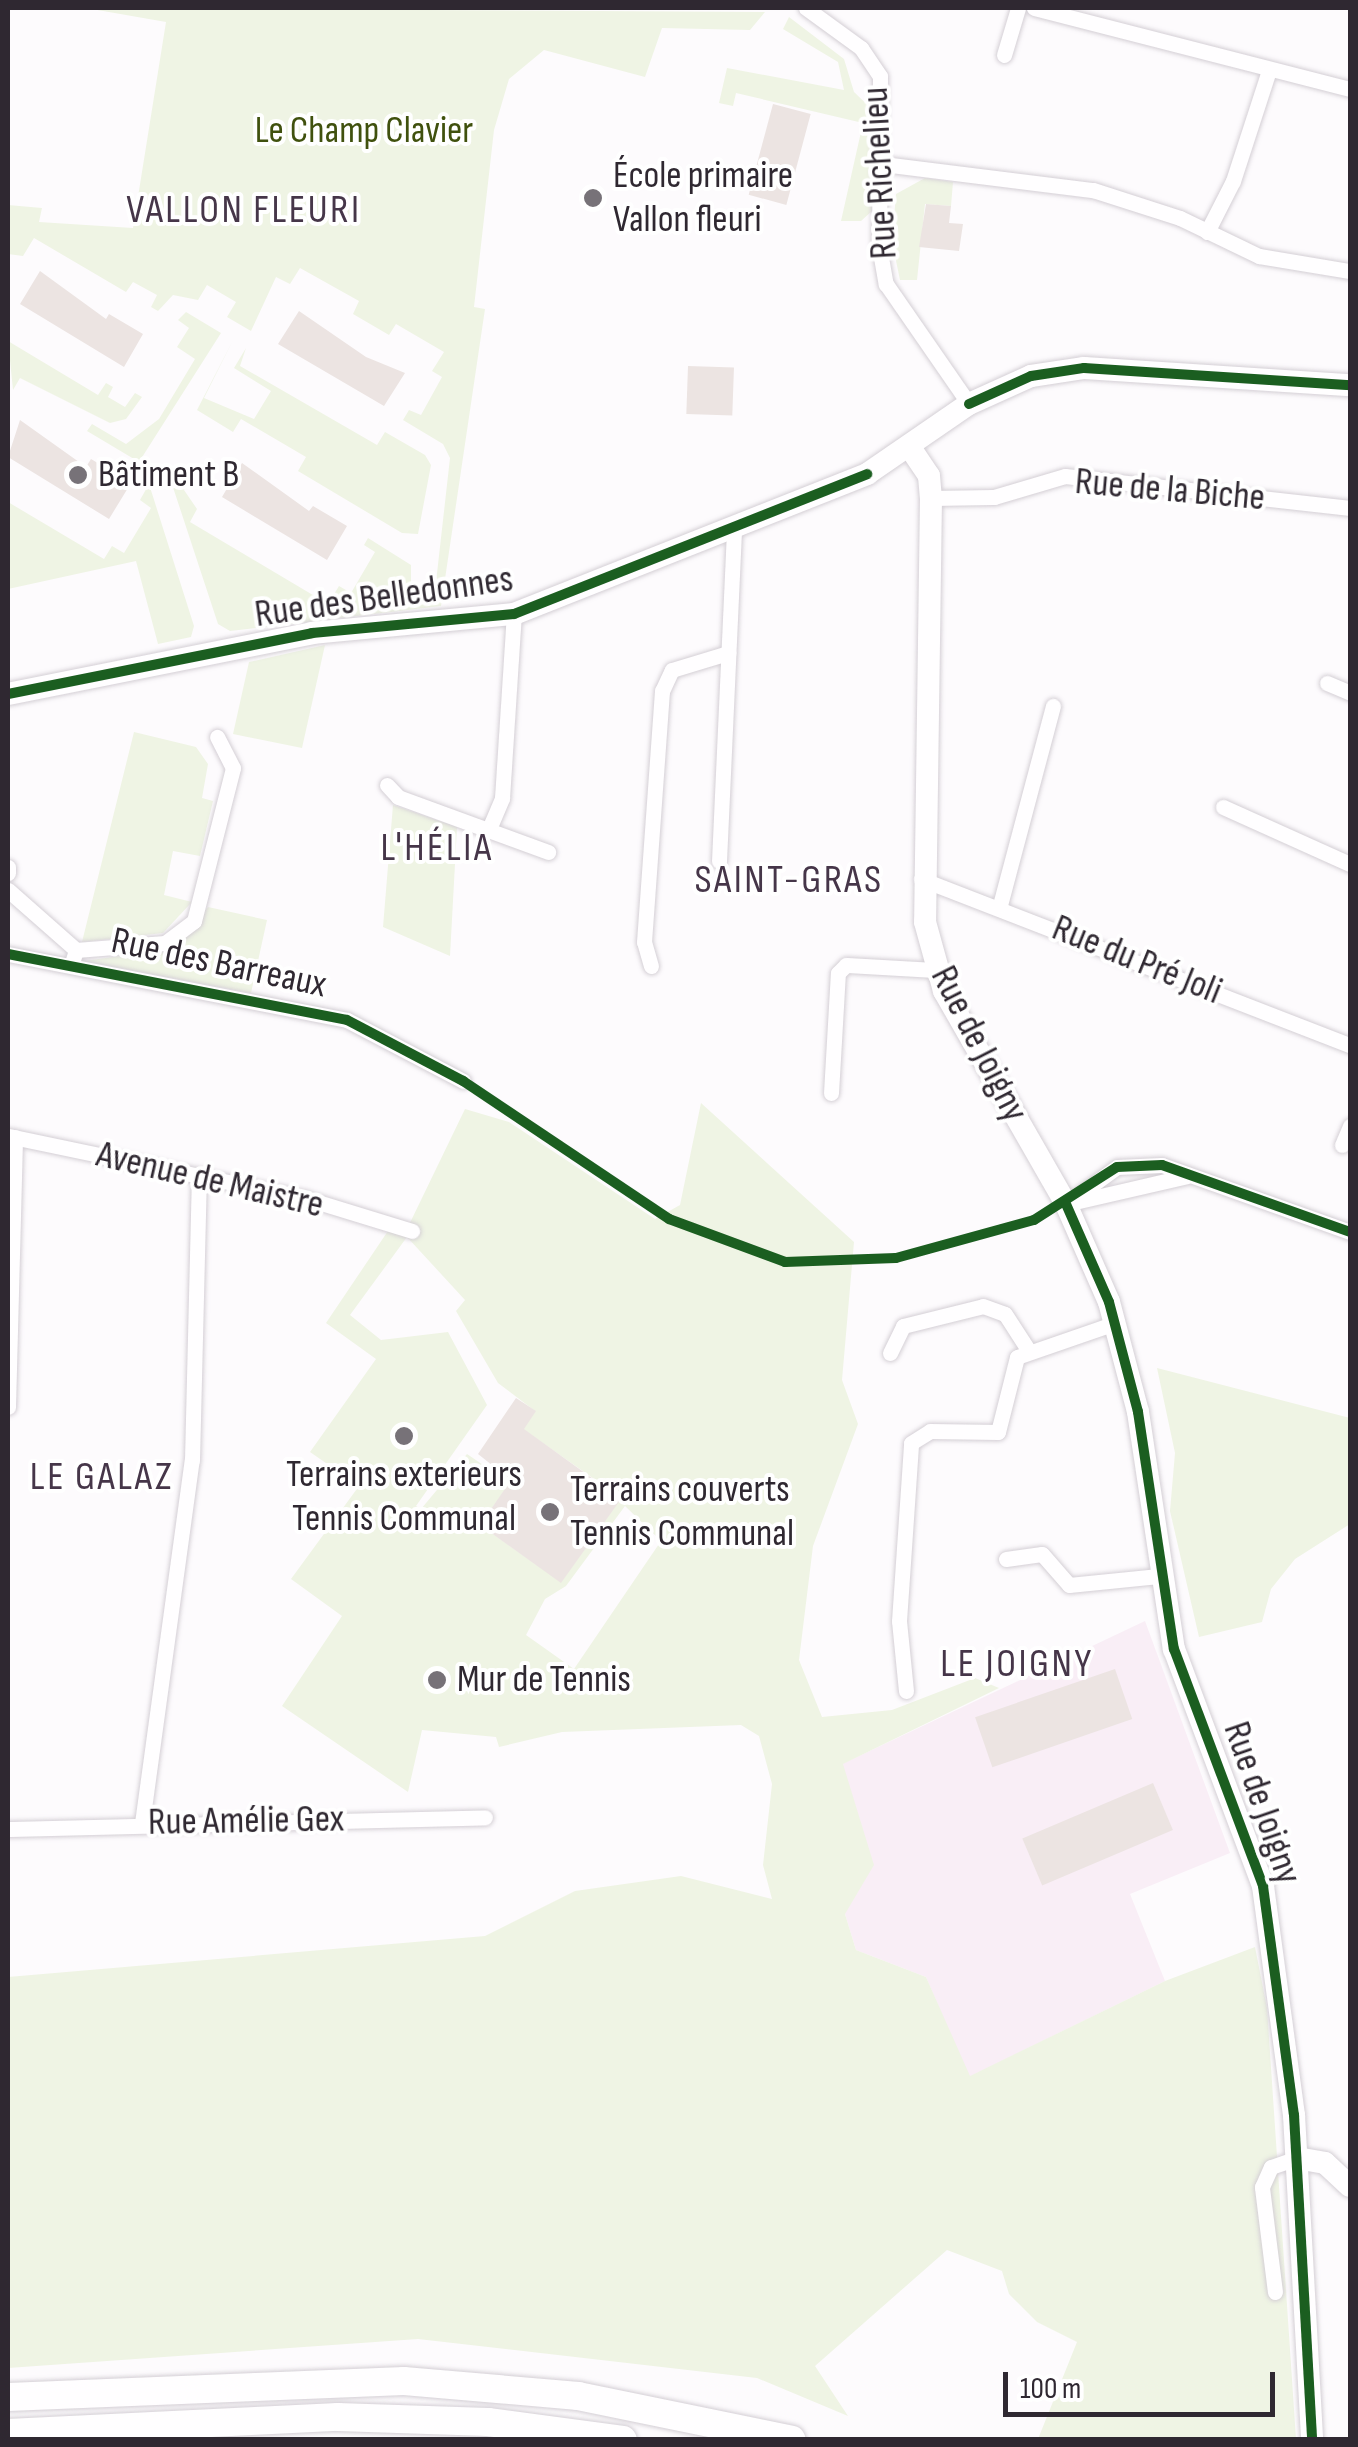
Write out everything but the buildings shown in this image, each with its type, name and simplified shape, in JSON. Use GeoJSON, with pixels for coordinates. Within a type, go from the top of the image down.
{"type":"FeatureCollection","features":[{"type":"Feature","properties":{"kind":"highway"},"geometry":{"type":"LineString","coordinates":[[8,2396],[404,2381],[578,2396],[792,2440]]}},
{"type":"Feature","properties":{"kind":"highway"},"geometry":{"type":"LineString","coordinates":[[8,2433],[338,2417],[488,2422],[623,2440]]}},
{"type":"Feature","properties":{"kind":"main road","name":"Rue des Belledonnes"},"geometry":{"type":"LineString","coordinates":[[8,694],[312,633],[514,614],[734,530],[910,449],[969,404],[1031,376],[1084,368],[1350,385]]}},
{"type":"Feature","properties":{"kind":"main road","name":"Rue de Joigny"},"geometry":{"type":"LineString","coordinates":[[910,449],[929,476],[931,498],[921,879],[936,970],[1066,1204],[1115,1323],[1138,1412],[1159,1576],[1174,1648],[1263,1886],[1297,2158],[1312,2440]]}},
{"type":"Feature","properties":{"kind":"main road"},"geometry":{"type":"LineString","coordinates":[[1297,2158],[1325,2163],[1350,2186]]}},
{"type":"Feature","properties":{"kind":"street","name":"Rue Richelieu"},"geometry":{"type":"LineString","coordinates":[[806,8],[862,48],[880,76],[883,164],[879,246],[886,284],[969,404]]}},
{"type":"Feature","properties":{"kind":"street"},"geometry":{"type":"LineString","coordinates":[[1004,54],[1018,8]]}},
{"type":"Feature","properties":{"kind":"street"},"geometry":{"type":"LineString","coordinates":[[1034,8],[1268,73],[1350,89]]}},
{"type":"Feature","properties":{"kind":"street"},"geometry":{"type":"LineString","coordinates":[[1207,232],[1239,167],[1268,73]]}},
{"type":"Feature","properties":{"kind":"street"},"geometry":{"type":"LineString","coordinates":[[883,164],[1093,190],[1207,232],[1259,256],[1350,271]]}},
{"type":"Feature","properties":{"kind":"street","name":"Rue de la Biche"},"geometry":{"type":"LineString","coordinates":[[931,498],[994,497],[1065,476],[1350,508]]}},
{"type":"Feature","properties":{"kind":"street"},"geometry":{"type":"LineString","coordinates":[[719,861],[734,530]]}},
{"type":"Feature","properties":{"kind":"street"},"geometry":{"type":"LineString","coordinates":[[489,828],[502,798],[514,614]]}},
{"type":"Feature","properties":{"kind":"street"},"geometry":{"type":"LineString","coordinates":[[651,966],[644,942],[662,691],[672,670],[728,653]]}},
{"type":"Feature","properties":{"kind":"street"},"geometry":{"type":"LineString","coordinates":[[1327,684],[1350,693]]}},
{"type":"Feature","properties":{"kind":"street"},"geometry":{"type":"LineString","coordinates":[[1000,905],[1054,706]]}},
{"type":"Feature","properties":{"kind":"street"},"geometry":{"type":"LineString","coordinates":[[8,890],[74,957],[154,947],[194,921],[233,768],[218,738]]}},
{"type":"Feature","properties":{"kind":"street"},"geometry":{"type":"LineString","coordinates":[[387,784],[398,797],[548,852]]}},
{"type":"Feature","properties":{"kind":"street"},"geometry":{"type":"LineString","coordinates":[[1223,807],[1350,864]]}},
{"type":"Feature","properties":{"kind":"street","name":"Rue du Pré Joli"},"geometry":{"type":"LineString","coordinates":[[921,879],[1000,905],[1350,1045]]}},
{"type":"Feature","properties":{"kind":"street","name":"Rue des Barreaux"},"geometry":{"type":"LineString","coordinates":[[8,954],[74,957],[347,1020],[463,1080]]}},
{"type":"Feature","properties":{"kind":"street"},"geometry":{"type":"LineString","coordinates":[[831,1092],[838,972],[846,965],[936,970]]}},
{"type":"Feature","properties":{"kind":"street"},"geometry":{"type":"LineString","coordinates":[[1342,1145],[1350,1126]]}},
{"type":"Feature","properties":{"kind":"street"},"geometry":{"type":"LineString","coordinates":[[8,1407],[11,1136]]}},
{"type":"Feature","properties":{"kind":"street","name":"Avenue de Maistre"},"geometry":{"type":"LineString","coordinates":[[11,1136],[200,1176],[412,1231]]}},
{"type":"Feature","properties":{"kind":"street"},"geometry":{"type":"LineString","coordinates":[[142,1822],[192,1460],[200,1176]]}},
{"type":"Feature","properties":{"kind":"street"},"geometry":{"type":"LineString","coordinates":[[1066,1204],[1192,1176],[1350,1232]]}},
{"type":"Feature","properties":{"kind":"street"},"geometry":{"type":"LineString","coordinates":[[890,1353],[903,1326],[984,1306],[1005,1314],[1027,1348]]}},
{"type":"Feature","properties":{"kind":"street"},"geometry":{"type":"LineString","coordinates":[[906,1691],[898,1621],[910,1443],[930,1431],[998,1432],[1017,1357],[1027,1348],[1115,1323]]}},
{"type":"Feature","properties":{"kind":"street"},"geometry":{"type":"LineString","coordinates":[[1006,1558],[1042,1554],[1069,1585],[1159,1576]]}},
{"type":"Feature","properties":{"kind":"street","name":"Rue Amélie Gex"},"geometry":{"type":"LineString","coordinates":[[8,1828],[485,1816]]}},
{"type":"Feature","properties":{"kind":"street"},"geometry":{"type":"LineString","coordinates":[[1274,2292],[1262,2187],[1271,2168],[1297,2158]]}},
{"type":"Feature","properties":{"kind":"shaded area"},"geometry":{"type":"Polygon","coordinates":[[[1145,1621],[1230,1853],[1130,1894],[1165,1981],[969,2077],[926,1977],[856,1950],[845,1914],[842,1764],[1145,1621]]]}},
{"type":"Feature","properties":{"kind":"green space","name":"Le Champ Clavier"},"geometry":{"type":"Polygon","coordinates":[[[86,8],[765,12],[750,30],[662,28],[645,77],[544,50],[509,79],[494,130],[474,307],[485,309],[441,606],[230,631],[218,624],[165,463],[190,478],[184,490],[197,509],[190,522],[328,604],[339,586],[351,593],[375,552],[364,545],[368,538],[411,565],[411,602],[434,600],[450,458],[443,444],[403,420],[409,410],[421,415],[442,377],[432,371],[444,352],[396,324],[389,335],[353,314],[359,301],[300,268],[290,284],[276,277],[251,331],[227,317],[236,302],[207,285],[198,300],[173,295],[158,311],[151,307],[157,295],[133,282],[126,292],[34,238],[23,256],[8,254],[8,205],[42,208],[39,222],[133,228],[166,22],[86,8]]]}},
{"type":"Feature","properties":{"kind":"green space"},"geometry":{"type":"Polygon","coordinates":[[[789,17],[844,59],[854,92],[879,116],[872,211],[861,221],[841,221],[863,123],[736,93],[733,106],[719,103],[727,68],[844,90],[838,62],[783,29],[789,17]]]}},
{"type":"Feature","properties":{"kind":"green space"},"geometry":{"type":"Polygon","coordinates":[[[925,178],[953,182],[951,206],[925,204],[917,280],[900,280],[892,241],[896,194],[925,178]]]}},
{"type":"Feature","properties":{"kind":"green space"},"geometry":{"type":"Polygon","coordinates":[[[186,312],[221,333],[139,462],[87,431],[92,424],[126,444],[159,419],[195,359],[177,347],[189,328],[178,320],[186,312]]]}},
{"type":"Feature","properties":{"kind":"green space"},"geometry":{"type":"Polygon","coordinates":[[[233,340],[204,398],[254,419],[271,391],[234,368],[246,348],[240,366],[377,445],[385,432],[425,455],[431,465],[418,534],[402,533],[298,471],[306,457],[241,419],[233,432],[197,410],[233,340]]]}},
{"type":"Feature","properties":{"kind":"green space"},"geometry":{"type":"Polygon","coordinates":[[[8,341],[98,395],[106,383],[113,387],[108,397],[125,407],[135,393],[142,397],[126,419],[110,423],[20,378],[13,390],[8,341]]]}},
{"type":"Feature","properties":{"kind":"green space"},"geometry":{"type":"Polygon","coordinates":[[[149,484],[194,626],[191,637],[158,644],[136,561],[8,589],[8,502],[104,559],[112,546],[124,553],[151,508],[140,500],[149,484]]]}},
{"type":"Feature","properties":{"kind":"green space"},"geometry":{"type":"Polygon","coordinates":[[[325,645],[302,748],[233,734],[249,662],[325,645]]]}},
{"type":"Feature","properties":{"kind":"green space"},"geometry":{"type":"Polygon","coordinates":[[[134,732],[196,747],[208,764],[202,798],[213,801],[200,856],[173,851],[164,895],[192,902],[163,933],[82,942],[134,732]]]}},
{"type":"Feature","properties":{"kind":"green space"},"geometry":{"type":"Polygon","coordinates":[[[393,805],[457,827],[450,956],[383,927],[393,805]]]}},
{"type":"Feature","properties":{"kind":"green space"},"geometry":{"type":"Polygon","coordinates":[[[208,907],[267,920],[251,993],[84,961],[171,949],[208,907]]]}},
{"type":"Feature","properties":{"kind":"green space"},"geometry":{"type":"Polygon","coordinates":[[[701,1103],[854,1242],[842,1380],[858,1424],[813,1546],[799,1660],[822,1717],[892,1710],[975,1678],[999,1688],[843,1764],[874,1865],[845,1914],[856,1950],[926,1977],[970,2076],[1165,1981],[1255,1947],[1267,2008],[1296,2439],[1038,2439],[1077,2342],[1037,2322],[1009,2294],[1002,2271],[947,2250],[815,2366],[848,2416],[757,2378],[418,2339],[8,2368],[8,1977],[485,1936],[575,1891],[681,1876],[772,1899],[763,1865],[772,1784],[759,1736],[741,1725],[562,1732],[499,1747],[496,1737],[422,1730],[408,1792],[282,1706],[342,1616],[291,1579],[359,1486],[310,1452],[376,1359],[326,1323],[392,1225],[407,1229],[465,1109],[509,1122],[655,1219],[680,1205],[701,1103]],[[407,1237],[350,1315],[381,1340],[448,1332],[487,1405],[416,1506],[421,1509],[467,1454],[492,1471],[519,1436],[535,1447],[480,1525],[561,1582],[621,1498],[523,1429],[535,1411],[498,1383],[456,1311],[465,1300],[407,1237]],[[625,1506],[566,1586],[545,1599],[526,1635],[574,1669],[661,1541],[625,1506]]]}},
{"type":"Feature","properties":{"kind":"green space"},"geometry":{"type":"Polygon","coordinates":[[[1157,1368],[1350,1418],[1350,1524],[1295,1559],[1271,1589],[1262,1622],[1199,1637],[1170,1511],[1175,1453],[1157,1368]]]}},
{"type":"Feature","properties":{"kind":"cycle path"},"geometry":{"type":"LineString","coordinates":[[969,404],[1031,376],[1084,368],[1350,385]]}},
{"type":"Feature","properties":{"kind":"cycle path"},"geometry":{"type":"LineString","coordinates":[[8,694],[312,633],[514,614],[867,474]]}},
{"type":"Feature","properties":{"kind":"cycle path"},"geometry":{"type":"LineString","coordinates":[[8,954],[347,1020],[463,1081],[669,1219],[785,1262],[896,1258],[1034,1220],[1117,1167],[1162,1165],[1350,1232]]}},
{"type":"Feature","properties":{"kind":"cycle path"},"geometry":{"type":"LineString","coordinates":[[1066,1204],[1109,1302],[1138,1412],[1174,1649],[1263,1886],[1294,2115],[1312,2440]]}},
{"type":"Feature","properties":{"kind":"place","name":"École primaire Vallon fleuri"},"geometry":{"type":"Point","coordinates":[593,198]}},
{"type":"Feature","properties":{"kind":"place","name":"Bâtiment B"},"geometry":{"type":"Point","coordinates":[78,475]}},
{"type":"Feature","properties":{"kind":"place","name":"Terrains exterieurs Tennis Communal"},"geometry":{"type":"Point","coordinates":[404,1436]}},
{"type":"Feature","properties":{"kind":"place","name":"Terrains couverts Tennis Communal"},"geometry":{"type":"Point","coordinates":[550,1512]}},
{"type":"Feature","properties":{"kind":"place","name":"Mur de Tennis"},"geometry":{"type":"Point","coordinates":[437,1680]}},
{"type":"Feature","properties":{"kind":"district","name":"VALLON FLEURI"},"geometry":{"type":"Point","coordinates":[244,210]}},
{"type":"Feature","properties":{"kind":"district","name":"L'HÉLIA"},"geometry":{"type":"Point","coordinates":[437,848]}},
{"type":"Feature","properties":{"kind":"district","name":"SAINT-GRAS"},"geometry":{"type":"Point","coordinates":[789,880]}},
{"type":"Feature","properties":{"kind":"district","name":"LE GALAZ"},"geometry":{"type":"Point","coordinates":[102,1477]}},
{"type":"Feature","properties":{"kind":"district","name":"LE JOIGNY"},"geometry":{"type":"Point","coordinates":[1017,1664]}}]}
